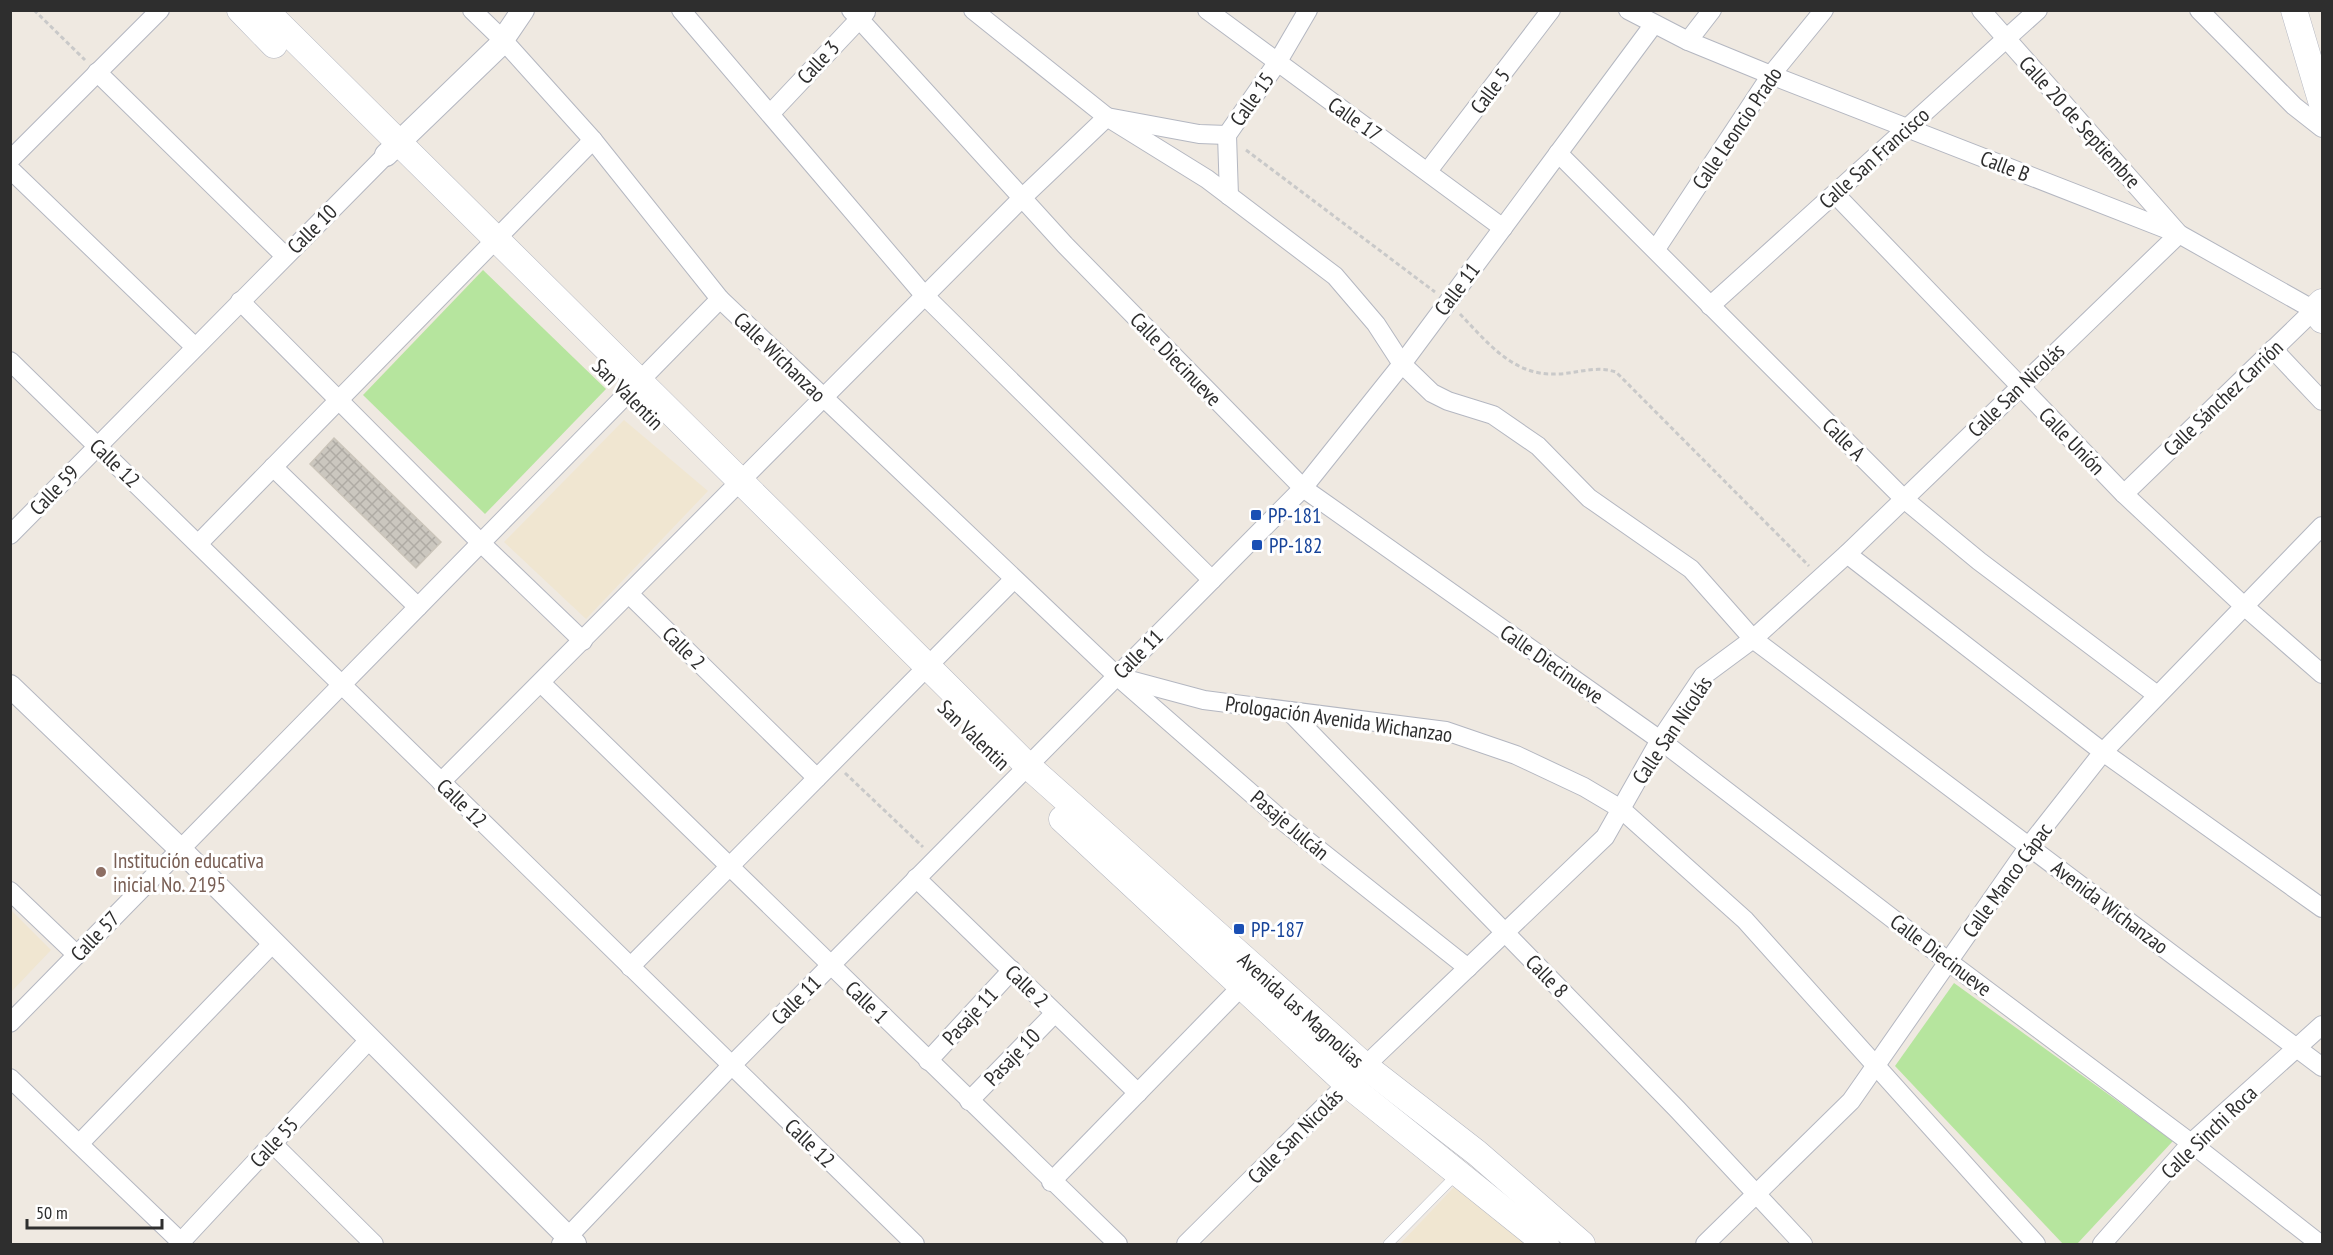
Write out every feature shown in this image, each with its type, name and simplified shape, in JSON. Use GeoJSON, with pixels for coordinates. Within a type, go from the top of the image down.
{"type":"FeatureCollection","features":[{"type":"Feature","properties":{"kind":"main road","name":"San Valentin"},"geometry":{"type":"LineString","coordinates":[[240,10],[392,148]]}},
{"type":"Feature","properties":{"kind":"main road","name":"San Valentin"},"geometry":{"type":"LineString","coordinates":[[265,10],[392,148],[1022,772]]}},
{"type":"Feature","properties":{"kind":"main road"},"geometry":{"type":"LineString","coordinates":[[2294,10],[2322,101]]}},
{"type":"Feature","properties":{"kind":"main road","name":"Avenida las Magnolias"},"geometry":{"type":"LineString","coordinates":[[1022,772],[1241,987],[1356,1075],[1477,1154],[1582,1245]]}},
{"type":"Feature","properties":{"kind":"main road","name":"Avenida las Magnolias"},"geometry":{"type":"LineString","coordinates":[[1022,772],[1356,1075],[1459,1172],[1546,1245]]}},
{"type":"Feature","properties":{"kind":"street"},"geometry":{"type":"LineString","coordinates":[[10,160],[160,10]]}},
{"type":"Feature","properties":{"kind":"street","name":"Calle Wichanzao"},"geometry":{"type":"LineString","coordinates":[[472,10],[503,40],[593,140],[720,299],[1013,580],[1117,676]]}},
{"type":"Feature","properties":{"kind":"street","name":"Calle 10"},"geometry":{"type":"LineString","coordinates":[[97,446],[392,148],[503,40],[523,10]]}},
{"type":"Feature","properties":{"kind":"street"},"geometry":{"type":"LineString","coordinates":[[681,10],[924,295],[1212,580]]}},
{"type":"Feature","properties":{"kind":"street","name":"Avenida Wichanzao"},"geometry":{"type":"LineString","coordinates":[[973,10],[1107,117],[1229,196],[1335,276],[1376,324],[1402,364],[1432,393],[1448,402],[1493,415],[1538,446],[1589,498],[1691,569],[1753,639],[2322,1067]]}},
{"type":"Feature","properties":{"kind":"street","name":"Calle 17"},"geometry":{"type":"LineString","coordinates":[[1207,10],[1503,228]]}},
{"type":"Feature","properties":{"kind":"street","name":"Calle 15"},"geometry":{"type":"LineString","coordinates":[[1229,196],[1227,135],[1277,63],[1308,10]]}},
{"type":"Feature","properties":{"kind":"street","name":"Calle 5"},"geometry":{"type":"LineString","coordinates":[[1428,171],[1551,10]]}},
{"type":"Feature","properties":{"kind":"street","name":"Calle B"},"geometry":{"type":"LineString","coordinates":[[1628,10],[1689,41],[1771,75],[2179,234],[2320,311]]}},
{"type":"Feature","properties":{"kind":"street"},"geometry":{"type":"LineString","coordinates":[[1689,41],[1712,10]]}},
{"type":"Feature","properties":{"kind":"street","name":"Calle Leoncio Prado"},"geometry":{"type":"LineString","coordinates":[[1656,249],[1771,75],[1824,10]]}},
{"type":"Feature","properties":{"kind":"street","name":"Calle 20 de Septiembre"},"geometry":{"type":"LineString","coordinates":[[1981,10],[2179,234]]}},
{"type":"Feature","properties":{"kind":"street","name":"Calle San Francisco"},"geometry":{"type":"LineString","coordinates":[[1710,306],[2038,10]]}},
{"type":"Feature","properties":{"kind":"street"},"geometry":{"type":"LineString","coordinates":[[2199,10],[2294,106],[2322,128]]}},
{"type":"Feature","properties":{"kind":"street","name":"Calle 3"},"geometry":{"type":"LineString","coordinates":[[770,114],[859,13]]}},
{"type":"Feature","properties":{"kind":"street","name":"Calle Diecinueve"},"geometry":{"type":"LineString","coordinates":[[859,13],[1065,245],[1303,488],[1660,740],[1949,962],[2191,1143],[2320,1245]]}},
{"type":"Feature","properties":{"kind":"street","name":"Calle 11"},"geometry":{"type":"LineString","coordinates":[[568,1242],[731,1066],[1303,488],[1402,364],[1654,24]]}},
{"type":"Feature","properties":{"kind":"street"},"geometry":{"type":"LineString","coordinates":[[97,72],[285,256]]}},
{"type":"Feature","properties":{"kind":"street"},"geometry":{"type":"LineString","coordinates":[[441,782],[584,641],[1023,196],[1107,117],[1198,134],[1227,135]]}},
{"type":"Feature","properties":{"kind":"street"},"geometry":{"type":"LineString","coordinates":[[198,544],[593,140]]}},
{"type":"Feature","properties":{"kind":"street","name":"Calle A"},"geometry":{"type":"LineString","coordinates":[[1558,153],[1904,499],[1979,561],[2157,695]]}},
{"type":"Feature","properties":{"kind":"street"},"geometry":{"type":"LineString","coordinates":[[10,170],[195,347]]}},
{"type":"Feature","properties":{"kind":"street","name":"Calle Unión"},"geometry":{"type":"LineString","coordinates":[[1835,194],[2124,494],[2244,606],[2322,674]]}},
{"type":"Feature","properties":{"kind":"street","name":"Calle San Nicolás"},"geometry":{"type":"LineString","coordinates":[[1186,1245],[1356,1075],[1605,837],[1660,740],[1703,676],[1753,639],[1847,554],[2179,234]]}},
{"type":"Feature","properties":{"kind":"street","name":"Calle 57"},"geometry":{"type":"LineString","coordinates":[[10,1023],[720,299]]}},
{"type":"Feature","properties":{"kind":"street"},"geometry":{"type":"LineString","coordinates":[[240,301],[481,543],[584,641]]}},
{"type":"Feature","properties":{"kind":"street","name":"Calle Sánchez Carrión"},"geometry":{"type":"LineString","coordinates":[[2124,494],[2273,350],[2320,311]]}},
{"type":"Feature","properties":{"kind":"street"},"geometry":{"type":"LineString","coordinates":[[2273,350],[2322,401]]}},
{"type":"Feature","properties":{"kind":"street","name":"Calle 12"},"geometry":{"type":"LineString","coordinates":[[10,361],[915,1245]]}},
{"type":"Feature","properties":{"kind":"street","name":"Calle 59"},"geometry":{"type":"LineString","coordinates":[[10,535],[97,446]]}},
{"type":"Feature","properties":{"kind":"street"},"geometry":{"type":"LineString","coordinates":[[273,467],[418,607]]}},
{"type":"Feature","properties":{"kind":"street","name":"Calle Manco Cápac"},"geometry":{"type":"LineString","coordinates":[[1705,1245],[1851,1101],[2029,846],[2103,752],[2322,526]]}},
{"type":"Feature","properties":{"kind":"street"},"geometry":{"type":"LineString","coordinates":[[1847,554],[2103,752],[2322,908]]}},
{"type":"Feature","properties":{"kind":"street"},"geometry":{"type":"LineString","coordinates":[[630,967],[1013,580]]}},
{"type":"Feature","properties":{"kind":"street","name":"Calle 2"},"geometry":{"type":"LineString","coordinates":[[629,594],[817,778]]}},
{"type":"Feature","properties":{"kind":"street","name":"Prologación Avenida Wichanzao"},"geometry":{"type":"LineString","coordinates":[[1117,676],[1204,700],[1446,731],[1515,755],[1584,787],[1621,809],[1745,920],[2036,1245]]}},
{"type":"Feature","properties":{"kind":"street","name":"Pasaje Julcán"},"geometry":{"type":"LineString","coordinates":[[1117,676],[1284,822],[1468,968]]}},
{"type":"Feature","properties":{"kind":"street","name":"Calle 1"},"geometry":{"type":"LineString","coordinates":[[541,683],[1118,1245]]}},
{"type":"Feature","properties":{"kind":"street"},"geometry":{"type":"LineString","coordinates":[[10,686],[180,849],[568,1242]]}},
{"type":"Feature","properties":{"kind":"street","name":"Calle 8"},"geometry":{"type":"LineString","coordinates":[[1289,711],[1677,1109],[1803,1245]]}},
{"type":"Feature","properties":{"kind":"street","name":"Calle 2"},"geometry":{"type":"LineString","coordinates":[[916,878],[1138,1093]]}},
{"type":"Feature","properties":{"kind":"street"},"geometry":{"type":"LineString","coordinates":[[10,891],[77,955]]}},
{"type":"Feature","properties":{"kind":"street"},"geometry":{"type":"LineString","coordinates":[[79,1144],[273,943]]}},
{"type":"Feature","properties":{"kind":"street","name":"Pasaje 11"},"geometry":{"type":"LineString","coordinates":[[928,1061],[1012,970]]}},
{"type":"Feature","properties":{"kind":"street"},"geometry":{"type":"LineString","coordinates":[[1051,1182],[1241,987]]}},
{"type":"Feature","properties":{"kind":"street","name":"Pasaje 10"},"geometry":{"type":"LineString","coordinates":[[969,1101],[1055,1012]]}},
{"type":"Feature","properties":{"kind":"street","name":"Calle Sinchi Roca"},"geometry":{"type":"LineString","coordinates":[[2102,1245],[2191,1143],[2298,1049],[2322,1024]]}},
{"type":"Feature","properties":{"kind":"street","name":"Calle 55"},"geometry":{"type":"LineString","coordinates":[[181,1244],[369,1040]]}},
{"type":"Feature","properties":{"kind":"street"},"geometry":{"type":"LineString","coordinates":[[10,1078],[181,1244]]}},
{"type":"Feature","properties":{"kind":"street"},"geometry":{"type":"LineString","coordinates":[[273,1144],[374,1245]]}},
{"type":"Feature","properties":{"kind":"lane"},"geometry":{"type":"LineString","coordinates":[[1388,1245],[1459,1172]]}},
{"type":"Feature","properties":{"kind":"path"},"geometry":{"type":"LineString","coordinates":[[34,10],[97,72]]}},
{"type":"Feature","properties":{"kind":"path"},"geometry":{"type":"LineString","coordinates":[[1227,135],[1448,302],[1504,360],[1530,370],[1555,374],[1602,368],[1616,372],[1821,578]]}},
{"type":"Feature","properties":{"kind":"path"},"geometry":{"type":"LineString","coordinates":[[833,762],[936,859]]}},
{"type":"Feature","properties":{"kind":"shaded area"},"geometry":{"type":"Polygon","coordinates":[[[624,420],[708,491],[586,619],[504,542],[624,420]]]}},
{"type":"Feature","properties":{"kind":"shaded area"},"geometry":{"type":"Polygon","coordinates":[[[11,910],[51,950],[10,992],[11,910]]]}},
{"type":"Feature","properties":{"kind":"shaded area"},"geometry":{"type":"Polygon","coordinates":[[[1456,1185],[1530,1244],[1400,1244],[1456,1185]]]}},
{"type":"Feature","properties":{"kind":"green space"},"geometry":{"type":"Polygon","coordinates":[[[483,270],[606,389],[485,514],[363,395],[483,270]]]}},
{"type":"Feature","properties":{"kind":"green space"},"geometry":{"type":"Polygon","coordinates":[[[1954,983],[2173,1141],[2077,1244],[2063,1244],[1895,1066],[1954,983]]]}},
{"type":"Feature","properties":{"kind":"building"},"geometry":{"type":"Polygon","coordinates":[[[334,438],[441,542],[416,568],[310,464],[334,438]]]}},
{"type":"Feature","properties":{"kind":"place","name":"PP-181"},"geometry":{"type":"Point","coordinates":[1256,515]}},
{"type":"Feature","properties":{"kind":"place","name":"PP-182"},"geometry":{"type":"Point","coordinates":[1257,545]}},
{"type":"Feature","properties":{"kind":"place","name":"Institución educativa inicial No. 2195"},"geometry":{"type":"Point","coordinates":[101,872]}},
{"type":"Feature","properties":{"kind":"place","name":"PP-187"},"geometry":{"type":"Point","coordinates":[1239,929]}}]}
